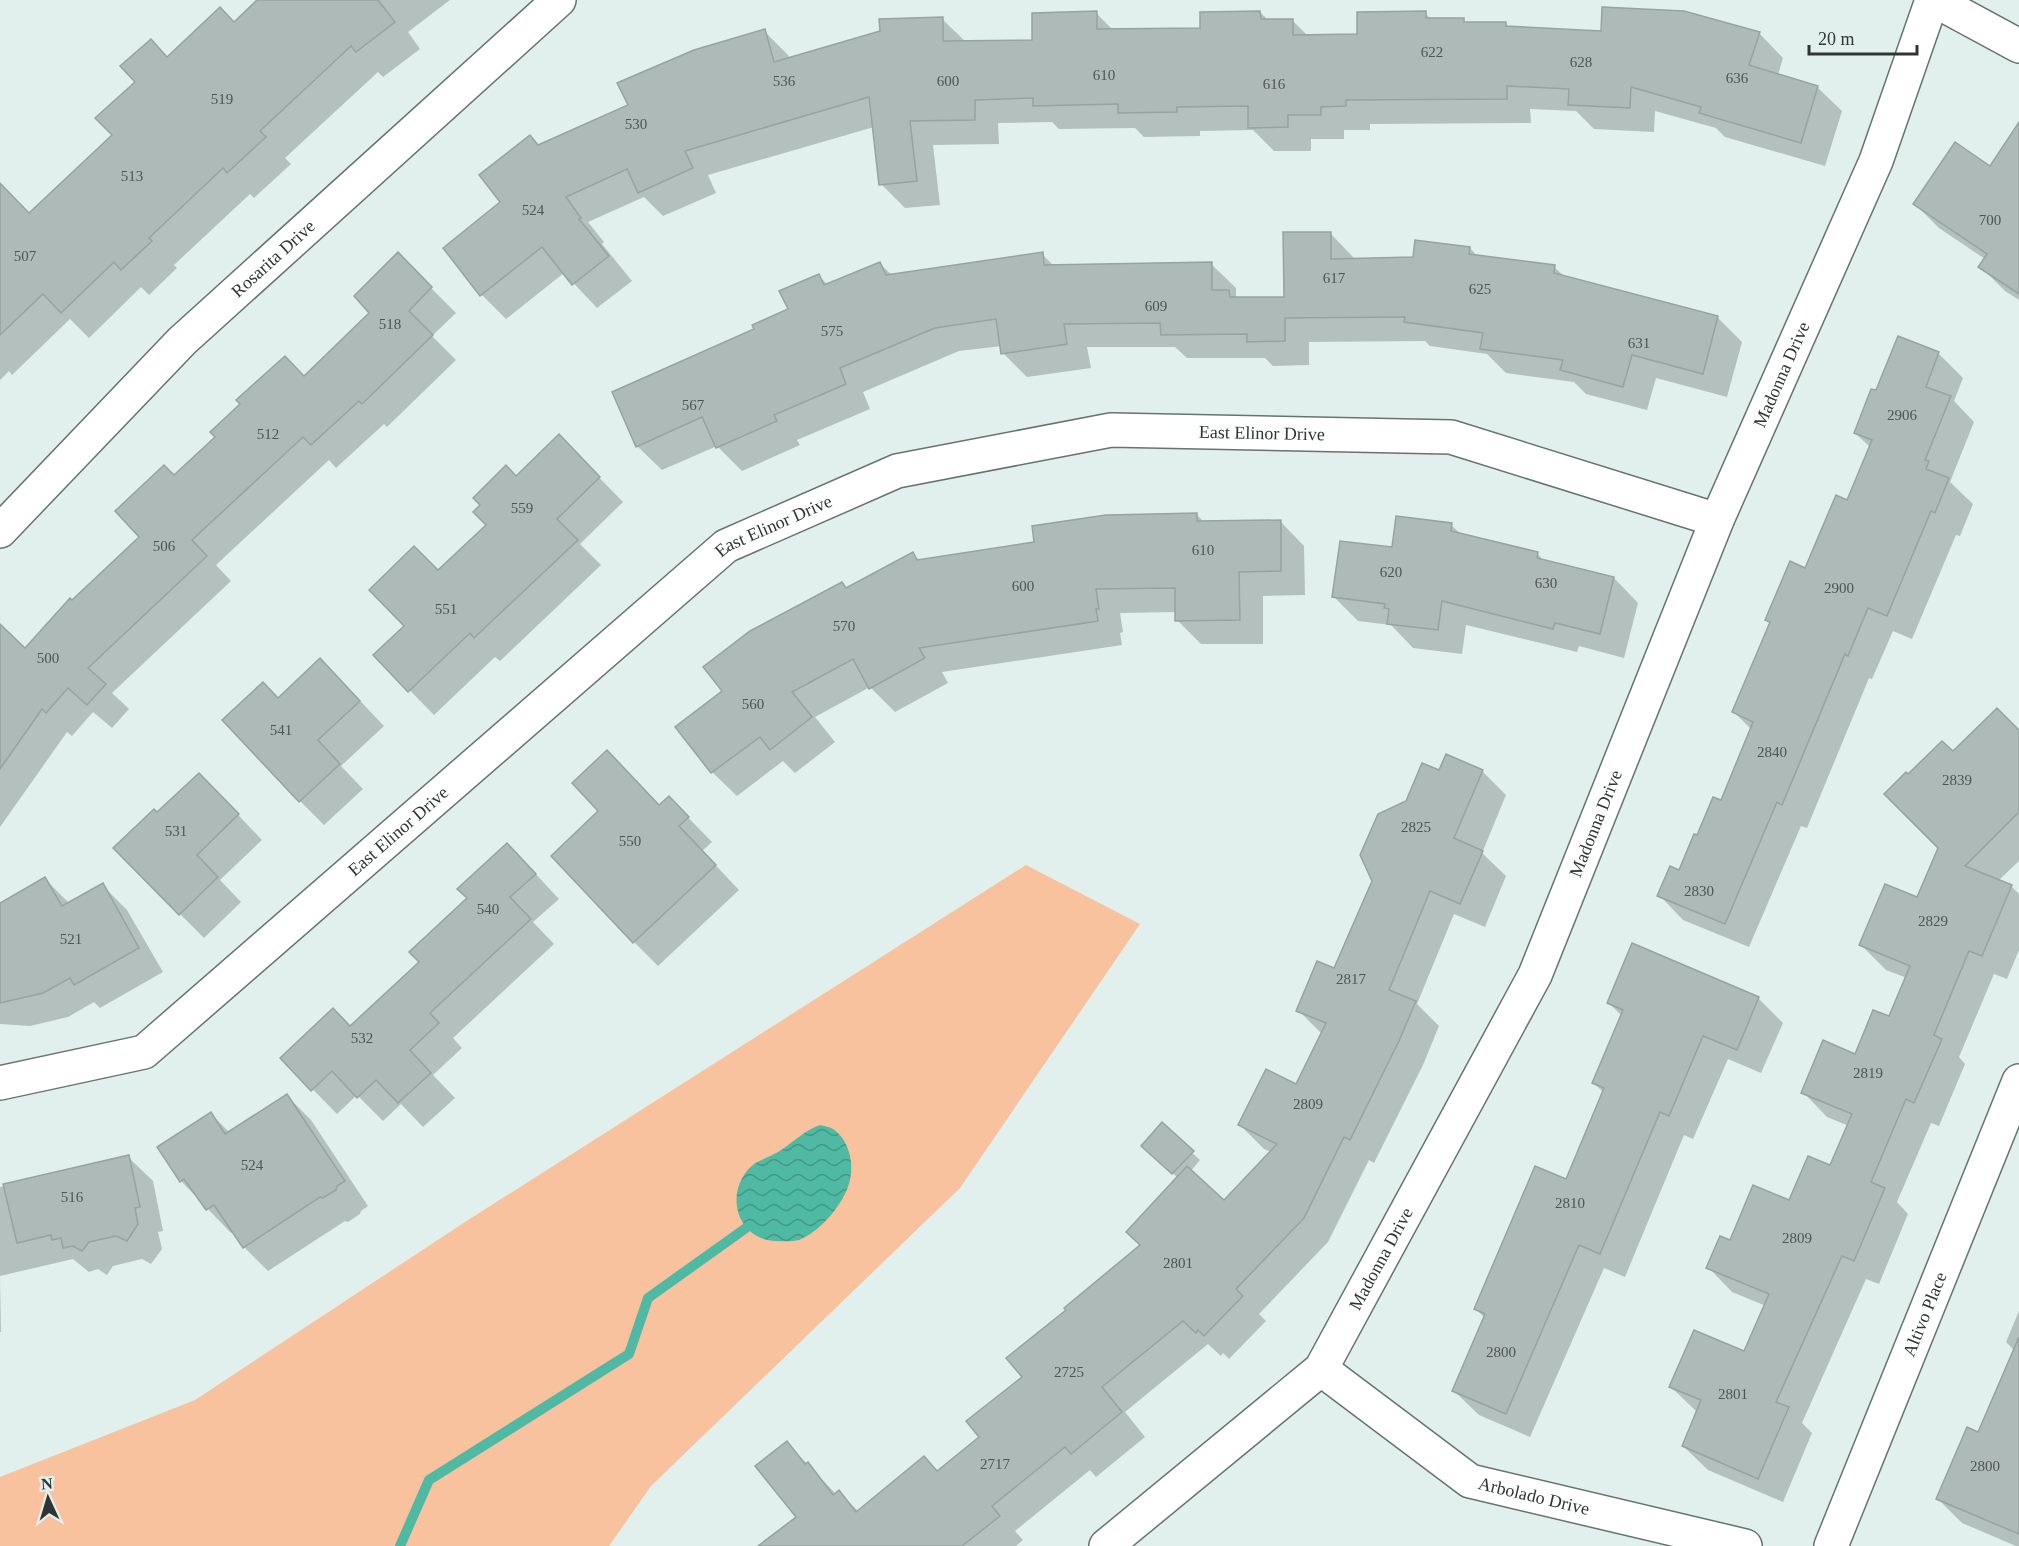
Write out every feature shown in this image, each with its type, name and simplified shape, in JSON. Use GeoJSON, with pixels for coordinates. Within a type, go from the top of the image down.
{"type":"FeatureCollection","features":[{"type":"Feature","properties":{"kind":"street","name":"Rosarita Drive"},"geometry":{"type":"LineString","coordinates":[[0,531],[182,341],[559,0]]}},
{"type":"Feature","properties":{"kind":"street"},"geometry":{"type":"LineString","coordinates":[[1933,0],[2019,46]]}},
{"type":"Feature","properties":{"kind":"street","name":"Madonna Drive"},"geometry":{"type":"LineString","coordinates":[[1106,1546],[1322,1369],[1535,975],[1717,520],[1875,161],[1933,0]]}},
{"type":"Feature","properties":{"kind":"street","name":"East Elinor Drive"},"geometry":{"type":"LineString","coordinates":[[0,1083],[144,1052],[726,546],[897,471],[1111,430],[1451,437],[1717,520]]}},
{"type":"Feature","properties":{"kind":"street","name":"Altivo Place"},"geometry":{"type":"LineString","coordinates":[[1831,1546],[2019,1082]]}},
{"type":"Feature","properties":{"kind":"street","name":"Arbolado Drive"},"geometry":{"type":"LineString","coordinates":[[1322,1369],[1470,1482],[1745,1546]]}},
{"type":"Feature","properties":{"kind":"shaded area"},"geometry":{"type":"Polygon","coordinates":[[[1026,865],[1140,924],[960,1188],[651,1486],[609,1546],[0,1546],[0,1477],[195,1400],[465,1222],[1026,865]]]}},
{"type":"Feature","properties":{"kind":"water"},"geometry":{"type":"Polygon","coordinates":[[[820,1125],[832,1128],[839,1134],[850,1155],[850,1180],[840,1203],[821,1225],[799,1240],[763,1239],[745,1226],[739,1216],[737,1193],[740,1182],[757,1162],[778,1152],[820,1125]]]}},
{"type":"Feature","properties":{"kind":"building"},"geometry":{"type":"Polygon","coordinates":[[[257,0],[378,0],[395,22],[356,52],[351,46],[260,131],[266,137],[227,173],[223,168],[149,238],[152,241],[121,270],[114,262],[61,313],[43,294],[0,335],[0,183],[29,213],[112,135],[95,118],[135,82],[120,66],[151,39],[167,57],[220,7],[234,22],[257,0]]]}},
{"type":"Feature","properties":{"kind":"building"},"geometry":{"type":"Polygon","coordinates":[[[1602,7],[1684,11],[1760,32],[1749,65],[1818,86],[1801,143],[1699,113],[1701,107],[1631,87],[1630,108],[1568,105],[1569,89],[1507,86],[1507,99],[1346,100],[1346,106],[1321,107],[1321,115],[1288,115],[1288,127],[1248,128],[1248,106],[1177,107],[1177,112],[1118,113],[1118,104],[1033,106],[1033,98],[975,100],[975,120],[910,121],[917,181],[879,185],[869,97],[685,151],[693,168],[638,193],[627,169],[566,197],[581,218],[579,219],[609,256],[572,285],[542,247],[480,296],[443,248],[500,202],[479,175],[530,135],[538,145],[628,105],[617,83],[694,50],[765,29],[774,62],[880,31],[879,19],[943,17],[943,41],[1032,40],[1032,13],[1097,11],[1097,29],[1200,28],[1200,12],[1260,11],[1261,19],[1293,19],[1293,35],[1357,34],[1357,12],[1426,11],[1426,18],[1464,18],[1464,22],[1506,22],[1506,26],[1601,31],[1602,7]]]}},
{"type":"Feature","properties":{"kind":"building"},"geometry":{"type":"Polygon","coordinates":[[[2019,122],[2019,294],[1978,267],[1987,254],[1913,204],[1955,142],[1990,166],[2019,122]]]}},
{"type":"Feature","properties":{"kind":"building"},"geometry":{"type":"Polygon","coordinates":[[[1283,232],[1331,232],[1331,259],[1413,257],[1415,240],[1470,247],[1469,254],[1555,265],[1554,273],[1718,316],[1703,374],[1632,355],[1623,387],[1560,370],[1563,360],[1480,349],[1483,333],[1404,322],[1405,317],[1285,318],[1285,341],[1247,342],[1247,334],[1161,335],[1160,323],[1064,324],[1067,344],[1001,354],[996,319],[935,328],[840,368],[846,384],[774,415],[777,421],[716,448],[702,417],[636,447],[612,392],[754,329],[752,325],[788,309],[779,291],[819,274],[824,285],[880,262],[886,275],[1043,252],[1044,265],[1212,262],[1212,290],[1229,290],[1230,297],[1284,297],[1283,232]]]}},
{"type":"Feature","properties":{"kind":"building"},"geometry":{"type":"Polygon","coordinates":[[[398,252],[432,287],[409,311],[433,335],[362,404],[359,401],[311,445],[303,437],[192,540],[207,556],[88,668],[106,684],[87,705],[68,688],[46,713],[42,709],[0,769],[0,624],[25,648],[70,598],[72,600],[139,537],[115,511],[164,465],[174,475],[215,437],[210,432],[240,404],[236,400],[285,356],[304,376],[369,313],[354,296],[398,252]]]}},
{"type":"Feature","properties":{"kind":"building"},"geometry":{"type":"Polygon","coordinates":[[[1898,336],[1939,352],[1926,387],[1951,396],[1925,460],[1929,461],[1926,469],[1949,478],[1935,513],[1931,511],[1887,616],[1868,608],[1848,656],[1845,654],[1782,805],[1777,802],[1725,924],[1657,896],[1670,866],[1679,870],[1713,797],[1721,800],[1753,722],[1732,712],[1770,622],[1765,620],[1790,561],[1805,568],[1836,495],[1847,500],[1872,440],[1854,433],[1871,389],[1876,390],[1898,336]]]}},
{"type":"Feature","properties":{"kind":"building"},"geometry":{"type":"Polygon","coordinates":[[[559,434],[600,477],[557,519],[578,540],[474,638],[470,633],[408,692],[373,655],[404,626],[369,590],[414,546],[438,570],[486,525],[473,512],[480,505],[473,498],[506,465],[516,476],[559,434]]]}},
{"type":"Feature","properties":{"kind":"building"},"geometry":{"type":"Polygon","coordinates":[[[1197,513],[1197,521],[1281,520],[1281,571],[1239,572],[1240,620],[1175,621],[1175,588],[1096,589],[1098,621],[919,648],[925,658],[869,689],[853,659],[792,692],[812,717],[770,750],[760,737],[711,773],[675,727],[722,691],[703,667],[750,631],[842,582],[846,588],[913,552],[917,560],[1034,542],[1032,526],[1106,515],[1197,513]]]}},
{"type":"Feature","properties":{"kind":"building"},"geometry":{"type":"Polygon","coordinates":[[[1396,516],[1452,523],[1451,531],[1538,552],[1537,558],[1614,577],[1600,634],[1555,623],[1553,629],[1442,601],[1438,630],[1387,624],[1389,609],[1384,608],[1385,604],[1332,597],[1340,541],[1392,547],[1396,516]]]}},
{"type":"Feature","properties":{"kind":"building"},"geometry":{"type":"Polygon","coordinates":[[[320,658],[360,701],[318,740],[340,764],[299,802],[222,720],[263,682],[278,698],[320,658]]]}},
{"type":"Feature","properties":{"kind":"building"},"geometry":{"type":"Polygon","coordinates":[[[1997,708],[2019,730],[2019,812],[1965,866],[2012,885],[1982,956],[1969,951],[1934,1035],[1942,1039],[1914,1103],[1906,1099],[1871,1182],[1885,1188],[1854,1261],[1842,1256],[1776,1402],[1789,1407],[1758,1479],[1682,1446],[1701,1400],[1669,1387],[1694,1330],[1744,1351],[1769,1294],[1706,1268],[1720,1236],[1730,1240],[1753,1185],[1789,1200],[1808,1156],[1830,1165],[1852,1114],[1801,1093],[1823,1040],[1855,1054],[1873,1010],[1889,1016],[1910,966],[1859,945],[1885,884],[1917,897],[1938,848],[1884,794],[1942,741],[1953,751],[1997,708]]]}},
{"type":"Feature","properties":{"kind":"building"},"geometry":{"type":"Polygon","coordinates":[[[607,750],[659,805],[669,796],[689,817],[679,826],[716,865],[633,943],[551,856],[598,811],[572,783],[607,750]]]}},
{"type":"Feature","properties":{"kind":"building"},"geometry":{"type":"Polygon","coordinates":[[[1446,754],[1483,770],[1454,838],[1483,851],[1460,904],[1430,891],[1389,990],[1416,1001],[1399,1041],[1350,1140],[1344,1137],[1304,1218],[1236,1289],[1243,1296],[1204,1336],[1198,1330],[1196,1333],[1183,1321],[1102,1387],[1122,1412],[1071,1454],[1065,1447],[992,1506],[1000,1516],[962,1546],[758,1546],[796,1517],[755,1466],[787,1441],[805,1464],[808,1462],[833,1495],[839,1490],[856,1512],[924,1456],[937,1471],[979,1437],[966,1421],[1022,1377],[1006,1358],[1066,1310],[1064,1308],[1140,1245],[1126,1232],[1187,1166],[1224,1200],[1277,1144],[1238,1125],[1266,1069],[1296,1084],[1326,1023],[1296,1011],[1317,961],[1334,968],[1372,881],[1360,855],[1378,814],[1406,801],[1422,763],[1439,770],[1446,754]]]}},
{"type":"Feature","properties":{"kind":"building"},"geometry":{"type":"Polygon","coordinates":[[[199,773],[239,814],[197,855],[218,877],[179,915],[113,848],[154,809],[157,812],[199,773]]]}},
{"type":"Feature","properties":{"kind":"building"},"geometry":{"type":"Polygon","coordinates":[[[507,843],[536,874],[510,897],[531,919],[430,1013],[439,1023],[410,1050],[431,1073],[398,1103],[376,1080],[357,1098],[332,1071],[311,1091],[280,1058],[333,1008],[350,1026],[419,962],[409,952],[467,898],[457,889],[507,843]]]}},
{"type":"Feature","properties":{"kind":"building"},"geometry":{"type":"Polygon","coordinates":[[[45,877],[62,906],[103,883],[139,948],[74,985],[70,978],[43,993],[0,1003],[0,903],[45,877]]]}},
{"type":"Feature","properties":{"kind":"building"},"geometry":{"type":"Polygon","coordinates":[[[1632,943],[1759,997],[1737,1050],[1703,1036],[1669,1116],[1660,1112],[1600,1254],[1579,1245],[1506,1414],[1452,1391],[1485,1314],[1474,1309],[1535,1166],[1566,1179],[1604,1088],[1592,1083],[1623,1010],[1607,1003],[1632,943]]]}},
{"type":"Feature","properties":{"kind":"building"},"geometry":{"type":"Polygon","coordinates":[[[287,1094],[345,1181],[337,1186],[336,1190],[323,1198],[320,1197],[243,1248],[214,1205],[206,1210],[184,1179],[180,1182],[157,1147],[211,1112],[225,1134],[287,1094]]]}},
{"type":"Feature","properties":{"kind":"building"},"geometry":{"type":"Polygon","coordinates":[[[1162,1122],[1194,1151],[1172,1174],[1141,1146],[1162,1122]]]}},
{"type":"Feature","properties":{"kind":"building"},"geometry":{"type":"Polygon","coordinates":[[[129,1155],[140,1207],[135,1208],[138,1224],[127,1241],[116,1236],[89,1242],[82,1251],[73,1246],[63,1248],[61,1238],[52,1240],[51,1235],[17,1243],[3,1184],[129,1155]]]}},
{"type":"Feature","properties":{"kind":"building"},"geometry":{"type":"Polygon","coordinates":[[[2019,1337],[2019,1534],[1936,1499],[1967,1427],[1978,1432],[2019,1337]]]}},
{"type":"Feature","properties":{"kind":"waterway"},"geometry":{"type":"LineString","coordinates":[[400,1546],[429,1480],[629,1354],[648,1298],[746,1228]]}}]}
